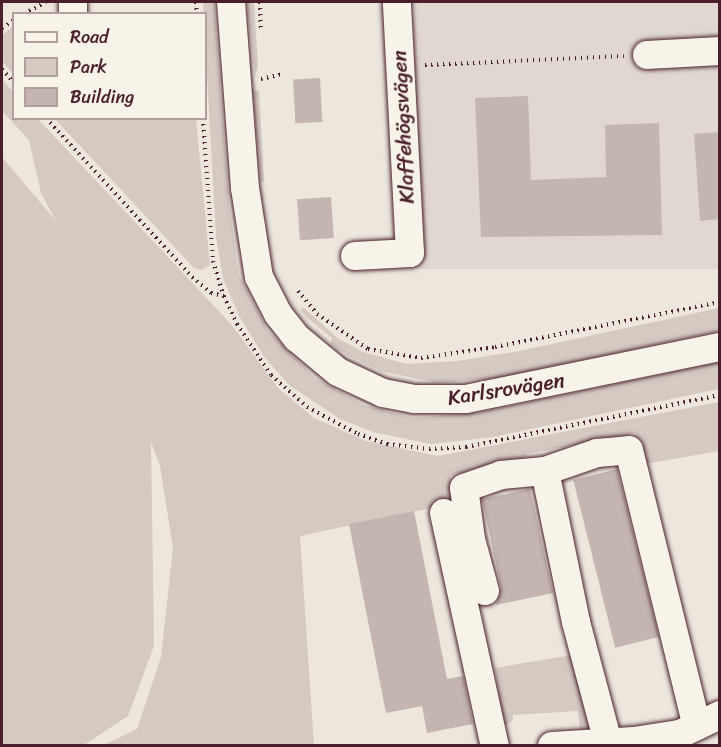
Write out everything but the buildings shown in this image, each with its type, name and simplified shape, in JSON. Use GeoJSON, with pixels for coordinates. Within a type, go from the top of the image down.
{"type":"FeatureCollection","features":[{"type":"Feature","properties":{"kind":"street","name":"Karlsrovägen"},"geometry":{"type":"LineString","coordinates":[[231,2],[245,188],[259,277],[278,314],[297,338],[338,372],[383,393],[414,399],[466,399],[720,347]]}},
{"type":"Feature","properties":{"kind":"street","name":"Klaffehögsvägen"},"geometry":{"type":"LineString","coordinates":[[355,256],[410,253],[397,2]]}},
{"type":"Feature","properties":{"kind":"street"},"geometry":{"type":"LineString","coordinates":[[647,55],[720,51]]}},
{"type":"Feature","properties":{"kind":"street"},"geometry":{"type":"LineString","coordinates":[[485,591],[471,539],[464,488],[501,475],[545,471],[597,453],[629,450],[708,720],[680,734],[609,744],[552,746]]}},
{"type":"Feature","properties":{"kind":"street"},"geometry":{"type":"LineString","coordinates":[[545,471],[576,622],[609,744]]}},
{"type":"Feature","properties":{"kind":"street"},"geometry":{"type":"LineString","coordinates":[[444,513],[495,746]]}},
{"type":"Feature","properties":{"kind":"path"},"geometry":{"type":"LineString","coordinates":[[28,12],[46,2]]}},
{"type":"Feature","properties":{"kind":"path"},"geometry":{"type":"LineString","coordinates":[[400,66],[647,55]]}},
{"type":"Feature","properties":{"kind":"path"},"geometry":{"type":"LineString","coordinates":[[2,69],[12,81]]}},
{"type":"Feature","properties":{"kind":"path"},"geometry":{"type":"LineString","coordinates":[[48,120],[192,277],[211,293],[224,296]]}},
{"type":"Feature","properties":{"kind":"path"},"geometry":{"type":"LineString","coordinates":[[202,120],[213,261],[224,296],[237,324],[271,375],[307,407],[357,434],[387,444],[429,449],[466,447],[720,395]]}},
{"type":"Feature","properties":{"kind":"shaded area"},"geometry":{"type":"Polygon","coordinates":[[[415,2],[719,2],[719,269],[415,269],[415,2]]]}},
{"type":"Feature","properties":{"kind":"green space"},"geometry":{"type":"Polygon","coordinates":[[[203,2],[214,2],[229,204],[239,275],[268,331],[315,378],[363,405],[413,418],[481,412],[719,362],[719,389],[493,437],[431,444],[373,432],[340,419],[289,385],[265,358],[239,316],[223,278],[216,237],[207,74],[207,12],[204,12],[203,2]]]}},
{"type":"Feature","properties":{"kind":"green space"},"geometry":{"type":"Polygon","coordinates":[[[247,2],[254,2],[258,66],[255,76],[247,2]]]}},
{"type":"Feature","properties":{"kind":"green space"},"geometry":{"type":"Polygon","coordinates":[[[12,28],[12,73],[2,61],[2,35],[12,28]]]}},
{"type":"Feature","properties":{"kind":"green space"},"geometry":{"type":"Polygon","coordinates":[[[2,79],[12,91],[12,120],[39,120],[231,324],[277,387],[314,418],[366,441],[438,456],[719,402],[719,451],[645,464],[635,433],[527,454],[525,458],[450,475],[454,503],[300,536],[314,745],[104,745],[137,729],[161,657],[173,548],[160,466],[151,442],[154,646],[128,716],[84,745],[2,745],[2,157],[56,221],[41,193],[29,140],[2,111],[2,79]]]}},
{"type":"Feature","properties":{"kind":"green space"},"geometry":{"type":"Polygon","coordinates":[[[252,89],[259,91],[264,182],[261,181],[252,89]]]}},
{"type":"Feature","properties":{"kind":"green space"},"geometry":{"type":"Polygon","coordinates":[[[56,120],[196,120],[210,265],[202,270],[194,268],[56,120]]]}},
{"type":"Feature","properties":{"kind":"green space"},"geometry":{"type":"Polygon","coordinates":[[[304,308],[339,339],[363,352],[407,364],[457,361],[519,351],[719,308],[719,331],[505,377],[438,383],[381,371],[349,356],[331,344],[332,338],[306,317],[300,309],[304,308]]]}},
{"type":"Feature","properties":{"kind":"green space"},"geometry":{"type":"Polygon","coordinates":[[[572,655],[596,728],[580,730],[578,711],[513,715],[513,721],[503,726],[495,668],[572,655]]]}}]}
